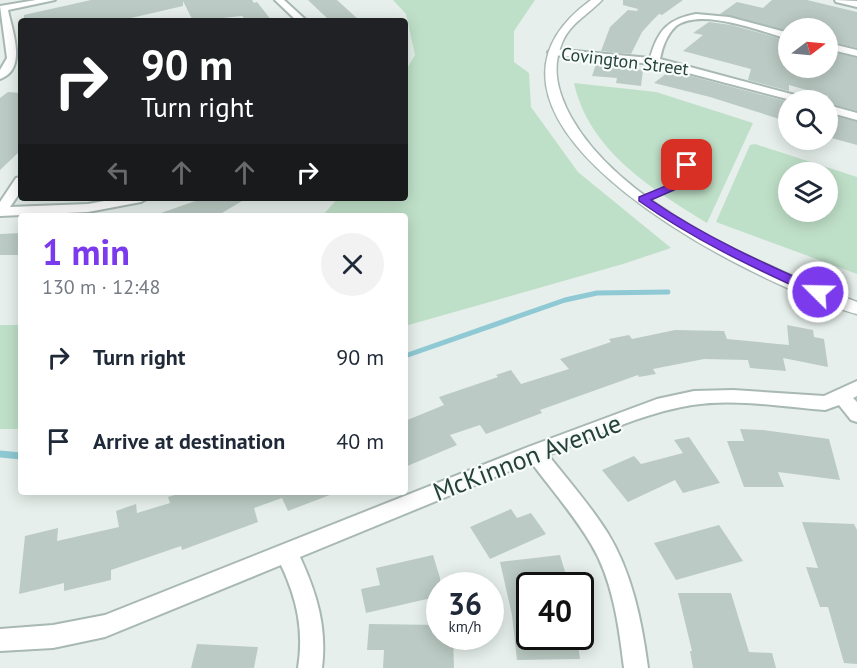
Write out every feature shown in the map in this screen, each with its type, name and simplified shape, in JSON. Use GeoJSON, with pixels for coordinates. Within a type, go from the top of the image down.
{"type":"FeatureCollection","features":[{"type":"Feature","properties":{"kind":"street"},"geometry":{"type":"LineString","coordinates":[[0,76],[10,65],[12,58],[2,9],[51,0]]}},
{"type":"Feature","properties":{"kind":"street"},"geometry":{"type":"LineString","coordinates":[[279,0],[299,18]]}},
{"type":"Feature","properties":{"kind":"street"},"geometry":{"type":"LineString","coordinates":[[597,0],[575,16],[566,27],[553,52],[550,69],[552,87],[561,112],[576,136],[599,163],[681,226],[731,253],[857,308]]}},
{"type":"Feature","properties":{"kind":"street"},"geometry":{"type":"LineString","coordinates":[[839,0],[857,4]]}},
{"type":"Feature","properties":{"kind":"street"},"geometry":{"type":"LineString","coordinates":[[654,61],[658,44],[673,24],[690,18],[712,17],[778,33]]}},
{"type":"Feature","properties":{"kind":"street"},"geometry":{"type":"LineString","coordinates":[[838,48],[857,53]]}},
{"type":"Feature","properties":{"kind":"street","name":"Covington Street"},"geometry":{"type":"LineString","coordinates":[[553,52],[654,61],[712,74],[778,93]]}},
{"type":"Feature","properties":{"kind":"street"},"geometry":{"type":"LineString","coordinates":[[838,111],[857,117]]}},
{"type":"Feature","properties":{"kind":"street"},"geometry":{"type":"LineString","coordinates":[[0,212],[18,185]]}},
{"type":"Feature","properties":{"kind":"street"},"geometry":{"type":"LineString","coordinates":[[0,212],[88,208],[125,201]]}},
{"type":"Feature","properties":{"kind":"street"},"geometry":{"type":"LineString","coordinates":[[849,392],[857,415]]}},
{"type":"Feature","properties":{"kind":"street","name":"McKinnon Avenue"},"geometry":{"type":"LineString","coordinates":[[0,640],[54,638],[105,626],[535,452],[663,404],[694,398],[733,397],[825,402],[849,392]]}},
{"type":"Feature","properties":{"kind":"street"},"geometry":{"type":"LineString","coordinates":[[535,452],[600,539],[617,577],[631,630],[636,668]]}},
{"type":"Feature","properties":{"kind":"street"},"geometry":{"type":"LineString","coordinates":[[287,553],[307,596],[313,625],[310,668]]}},
{"type":"Feature","properties":{"kind":"lane"},"geometry":{"type":"LineString","coordinates":[[643,199],[677,185],[687,165]]}},
{"type":"Feature","properties":{"kind":"green space"},"geometry":{"type":"Polygon","coordinates":[[[393,0],[535,0],[514,31],[514,62],[529,73],[531,107],[578,172],[671,248],[623,264],[408,325],[408,213],[325,213],[335,201],[408,201],[408,67],[415,55],[406,14],[393,0]]]}},
{"type":"Feature","properties":{"kind":"green space"},"geometry":{"type":"Polygon","coordinates":[[[574,83],[656,92],[753,123],[707,223],[665,196],[625,166],[593,129],[574,83]]]}},
{"type":"Feature","properties":{"kind":"green space"},"geometry":{"type":"Polygon","coordinates":[[[755,144],[811,162],[778,162],[778,222],[838,222],[838,171],[857,177],[857,274],[716,222],[750,145],[755,144]]]}},
{"type":"Feature","properties":{"kind":"green space"},"geometry":{"type":"Polygon","coordinates":[[[0,325],[18,325],[18,429],[0,429],[0,325]]]}},
{"type":"Feature","properties":{"kind":"building"},"geometry":{"type":"Polygon","coordinates":[[[91,0],[252,0],[254,3],[257,2],[270,18],[244,18],[242,16],[192,18],[183,1],[183,6],[131,18],[24,18],[24,15],[91,0]]]}},
{"type":"Feature","properties":{"kind":"building"},"geometry":{"type":"Polygon","coordinates":[[[308,0],[337,0],[357,18],[327,18],[308,0]]]}},
{"type":"Feature","properties":{"kind":"building"},"geometry":{"type":"Polygon","coordinates":[[[623,0],[683,0],[662,15],[659,14],[651,22],[642,32],[631,54],[601,51],[610,27],[628,10],[637,11],[638,9],[623,5],[623,0]]]}},
{"type":"Feature","properties":{"kind":"building"},"geometry":{"type":"Polygon","coordinates":[[[772,0],[807,0],[857,12],[857,48],[838,43],[838,18],[778,18],[778,28],[720,14],[737,2],[763,8],[772,0]]]}},
{"type":"Feature","properties":{"kind":"building"},"geometry":{"type":"Polygon","coordinates":[[[709,22],[731,25],[778,38],[778,78],[838,78],[838,53],[857,58],[857,111],[838,106],[838,90],[807,90],[789,85],[789,90],[785,90],[748,80],[751,69],[683,51],[703,35],[693,33],[709,22]]]}},
{"type":"Feature","properties":{"kind":"building"},"geometry":{"type":"Polygon","coordinates":[[[597,61],[628,64],[627,68],[643,70],[641,86],[616,83],[617,78],[592,76],[597,61]]]}},
{"type":"Feature","properties":{"kind":"building"},"geometry":{"type":"Polygon","coordinates":[[[667,73],[687,75],[778,99],[778,119],[710,97],[654,83],[667,73]]]}},
{"type":"Feature","properties":{"kind":"building"},"geometry":{"type":"Polygon","coordinates":[[[8,92],[18,93],[18,153],[0,170],[0,98],[8,92]]]}},
{"type":"Feature","properties":{"kind":"building"},"geometry":{"type":"Polygon","coordinates":[[[838,117],[857,122],[857,145],[838,140],[838,117]]]}},
{"type":"Feature","properties":{"kind":"building"},"geometry":{"type":"Polygon","coordinates":[[[195,201],[242,201],[222,213],[161,213],[195,201]]]}},
{"type":"Feature","properties":{"kind":"building"},"geometry":{"type":"Polygon","coordinates":[[[18,233],[18,255],[0,255],[0,234],[18,233]]]}},
{"type":"Feature","properties":{"kind":"building"},"geometry":{"type":"Polygon","coordinates":[[[787,325],[813,330],[814,337],[824,339],[828,367],[783,358],[786,371],[750,368],[748,360],[704,359],[653,369],[656,374],[639,377],[638,375],[540,410],[542,413],[486,434],[480,425],[450,435],[457,445],[408,466],[408,420],[444,405],[439,397],[498,377],[496,375],[511,370],[521,384],[569,369],[560,359],[611,342],[609,339],[629,335],[632,339],[675,330],[724,331],[727,339],[789,345],[787,325]]]}},
{"type":"Feature","properties":{"kind":"building"},"geometry":{"type":"Polygon","coordinates":[[[740,429],[829,439],[840,480],[778,472],[784,487],[744,487],[727,441],[744,441],[740,429]]]}},
{"type":"Feature","properties":{"kind":"building"},"geometry":{"type":"Polygon","coordinates":[[[689,437],[720,483],[683,493],[675,480],[628,502],[602,470],[634,456],[641,464],[683,453],[674,440],[689,437]]]}},
{"type":"Feature","properties":{"kind":"building"},"geometry":{"type":"Polygon","coordinates":[[[174,495],[330,495],[288,511],[282,498],[254,508],[258,522],[182,550],[181,546],[111,570],[111,580],[64,591],[64,583],[19,594],[25,536],[58,528],[57,541],[119,527],[116,511],[136,504],[137,513],[170,503],[168,497],[174,495]]]}},
{"type":"Feature","properties":{"kind":"building"},"geometry":{"type":"Polygon","coordinates":[[[511,509],[517,518],[531,513],[546,534],[490,559],[470,527],[511,509]]]}},
{"type":"Feature","properties":{"kind":"building"},"geometry":{"type":"Polygon","coordinates":[[[802,522],[854,524],[857,530],[857,664],[844,663],[828,607],[820,607],[806,567],[818,568],[802,522]]]}},
{"type":"Feature","properties":{"kind":"building"},"geometry":{"type":"Polygon","coordinates":[[[719,525],[743,561],[676,580],[654,543],[719,525]]]}},
{"type":"Feature","properties":{"kind":"building"},"geometry":{"type":"Polygon","coordinates":[[[433,555],[438,572],[426,572],[426,599],[366,613],[361,589],[380,585],[376,568],[433,555]]]}},
{"type":"Feature","properties":{"kind":"building"},"geometry":{"type":"Polygon","coordinates":[[[560,555],[565,572],[516,572],[516,650],[579,650],[580,659],[517,660],[512,615],[500,562],[560,555]]]}},
{"type":"Feature","properties":{"kind":"building"},"geometry":{"type":"Polygon","coordinates":[[[678,593],[731,593],[749,652],[772,653],[776,668],[693,668],[690,651],[692,651],[678,593]]]}},
{"type":"Feature","properties":{"kind":"building"},"geometry":{"type":"Polygon","coordinates":[[[369,624],[426,625],[426,650],[453,650],[454,668],[383,668],[384,650],[367,650],[369,624]]]}},
{"type":"Feature","properties":{"kind":"building"},"geometry":{"type":"Polygon","coordinates":[[[197,644],[258,647],[254,668],[191,668],[197,644]]]}},
{"type":"Feature","properties":{"kind":"waterway"},"geometry":{"type":"LineString","coordinates":[[408,355],[565,300],[597,293],[668,292]]}},
{"type":"Feature","properties":{"kind":"waterway"},"geometry":{"type":"LineString","coordinates":[[0,454],[18,456]]}},
{"type":"Feature","properties":{"kind":"route"},"geometry":{"type":"LineString","coordinates":[[687,165],[677,185],[643,199],[681,226],[731,253],[818,292]]}}]}
